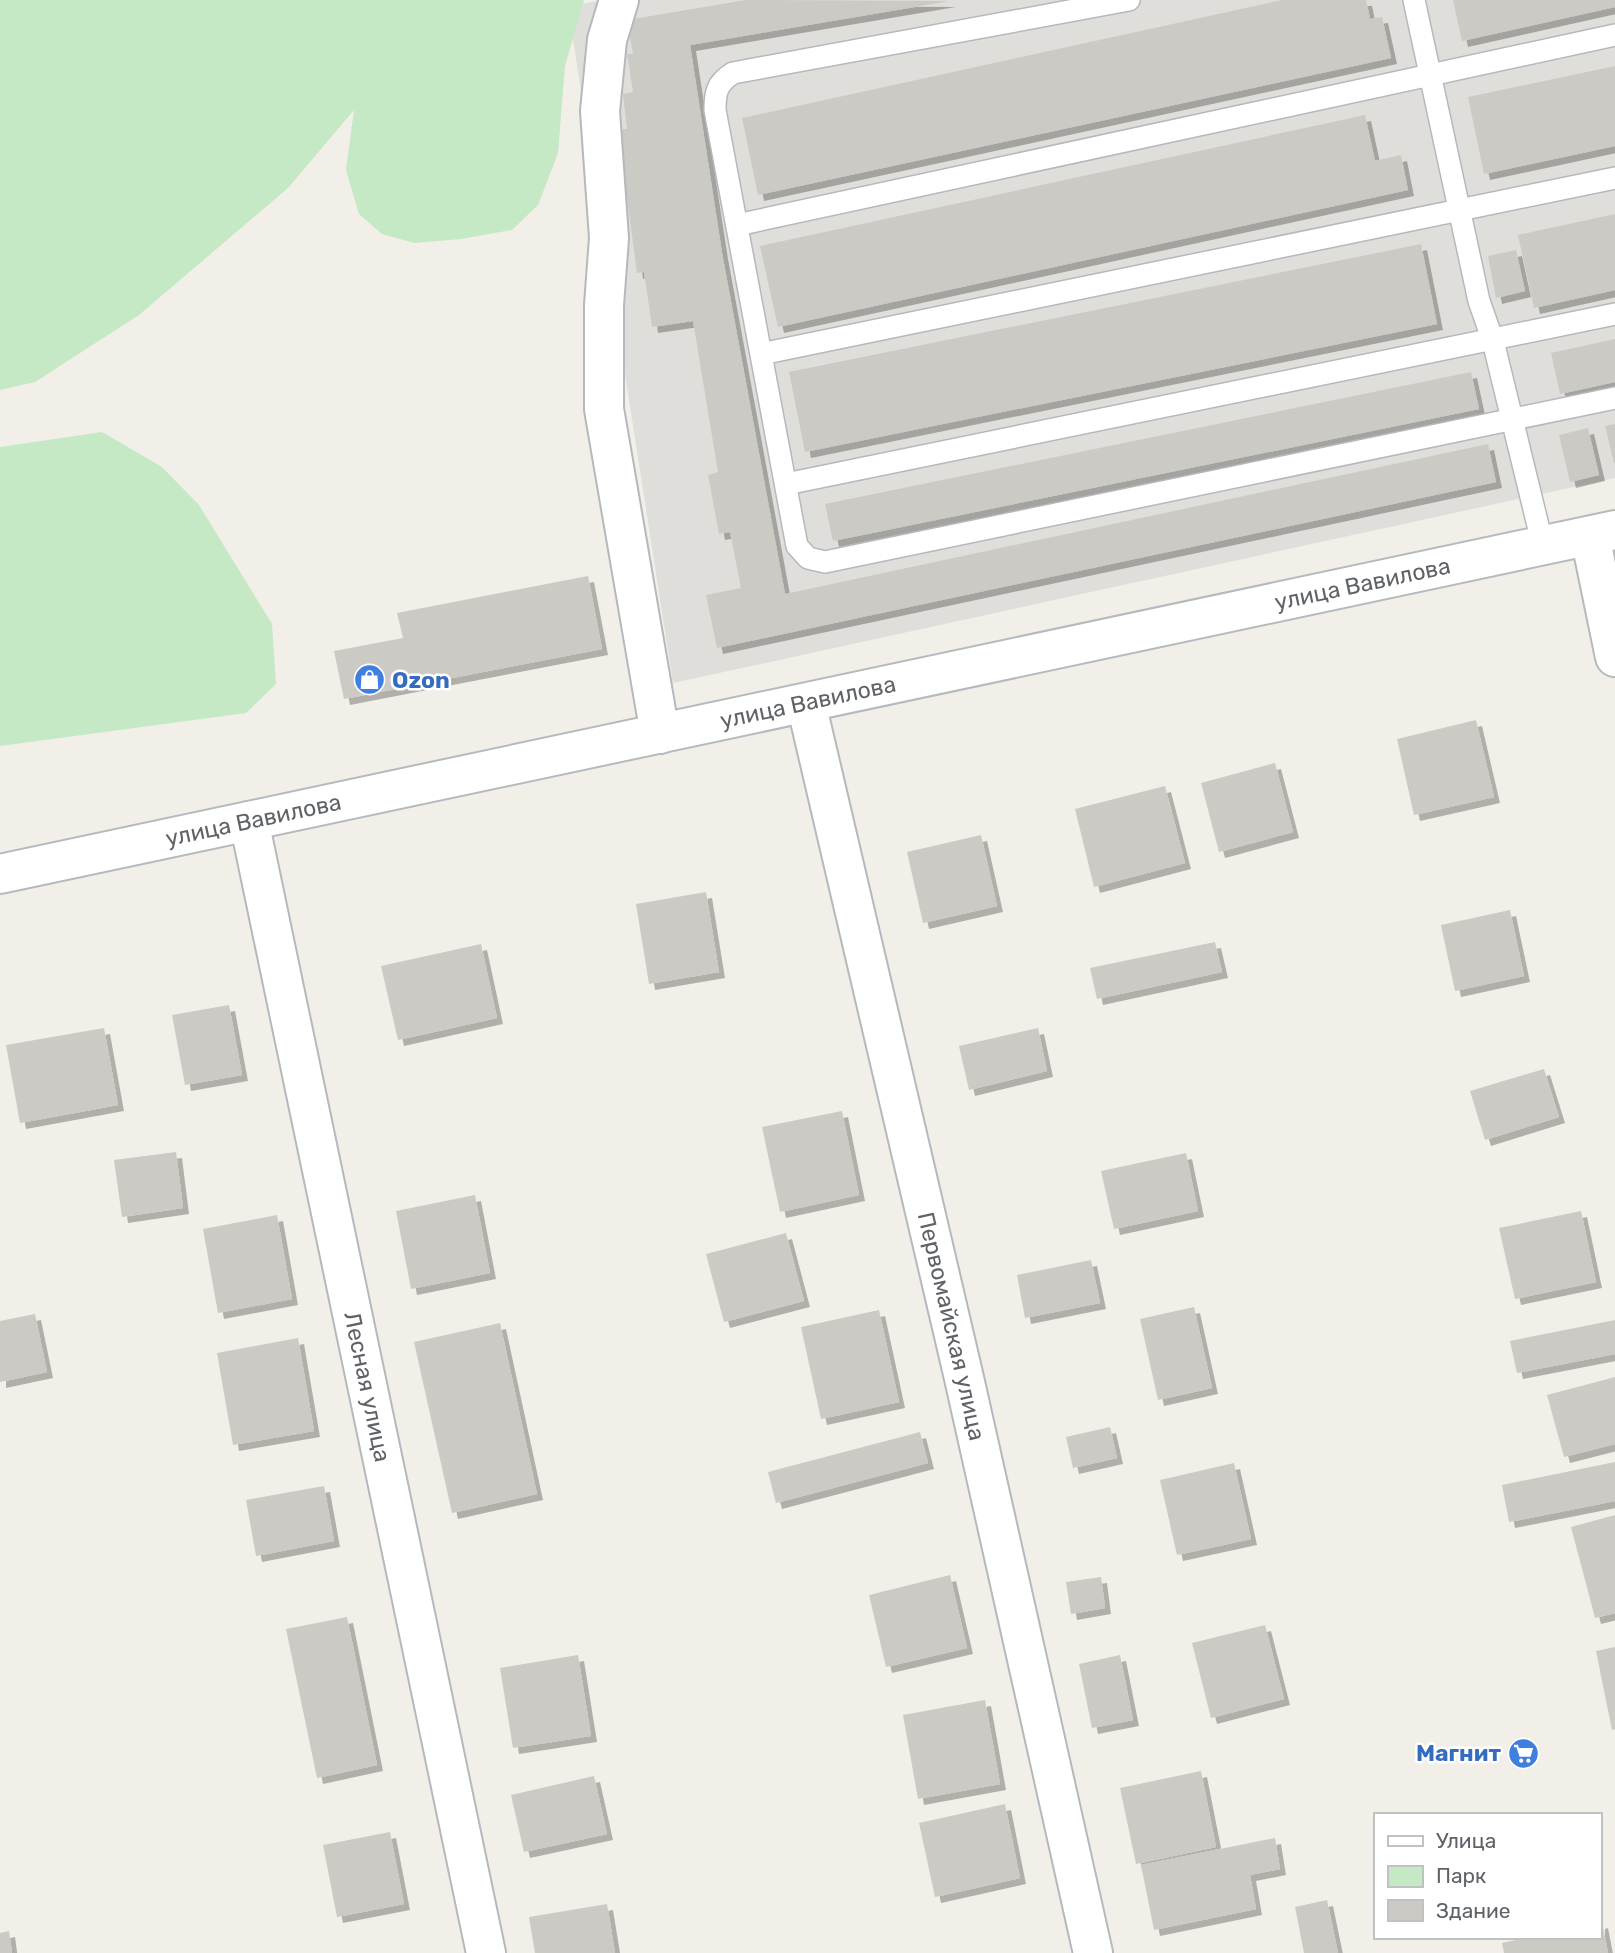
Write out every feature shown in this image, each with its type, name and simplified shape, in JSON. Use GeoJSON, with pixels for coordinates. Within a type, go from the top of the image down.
{"type":"FeatureCollection","features":[{"type":"Feature","properties":{"kind":"street"},"geometry":{"type":"LineString","coordinates":[[618,0],[607,40],[600,111],[610,238],[604,305],[604,409],[660,734]]}},
{"type":"Feature","properties":{"kind":"street"},"geometry":{"type":"LineString","coordinates":[[1603,533],[1615,657]]}},
{"type":"Feature","properties":{"kind":"street","name":"улица Вавилова"},"geometry":{"type":"LineString","coordinates":[[0,874],[1603,533]]}},
{"type":"Feature","properties":{"kind":"street","name":"Первомайская улица"},"geometry":{"type":"LineString","coordinates":[[806,703],[964,1378],[1093,1953]]}},
{"type":"Feature","properties":{"kind":"street","name":"Лесная улица"},"geometry":{"type":"LineString","coordinates":[[249,821],[486,1953]]}},
{"type":"Feature","properties":{"kind":"lane"},"geometry":{"type":"LineString","coordinates":[[1129,0],[733,73],[721,80],[715,92],[715,110],[797,546],[808,558],[825,562],[1615,398]]}},
{"type":"Feature","properties":{"kind":"lane"},"geometry":{"type":"LineString","coordinates":[[1414,0],[1479,301],[1493,341],[1543,546]]}},
{"type":"Feature","properties":{"kind":"lane"},"geometry":{"type":"LineString","coordinates":[[737,225],[1615,35]]}},
{"type":"Feature","properties":{"kind":"lane"},"geometry":{"type":"LineString","coordinates":[[761,354],[1615,178]]}},
{"type":"Feature","properties":{"kind":"lane"},"geometry":{"type":"LineString","coordinates":[[786,484],[1615,314]]}},
{"type":"Feature","properties":{"kind":"shaded area"},"geometry":{"type":"Polygon","coordinates":[[[601,0],[1615,0],[1615,478],[673,683],[568,7],[601,0]]]}},
{"type":"Feature","properties":{"kind":"green space"},"geometry":{"type":"Polygon","coordinates":[[[0,0],[584,0],[565,66],[558,153],[538,205],[512,230],[461,239],[414,243],[382,234],[359,214],[346,170],[354,110],[288,188],[139,315],[35,382],[0,390],[0,0]]]}},
{"type":"Feature","properties":{"kind":"green space"},"geometry":{"type":"Polygon","coordinates":[[[102,432],[162,467],[199,505],[272,624],[276,684],[246,713],[0,746],[0,447],[102,432]]]}},
{"type":"Feature","properties":{"kind":"building"},"geometry":{"type":"Polygon","coordinates":[[[746,0],[950,1],[690,45],[722,253],[785,594],[1488,444],[1496,482],[717,648],[706,595],[741,588],[730,532],[719,534],[708,475],[718,472],[693,321],[652,327],[644,272],[637,273],[618,130],[627,129],[623,94],[633,92],[627,54],[633,54],[627,20],[746,0]]]}},
{"type":"Feature","properties":{"kind":"building"},"geometry":{"type":"Polygon","coordinates":[[[1282,0],[1366,0],[1370,19],[1382,17],[1391,58],[758,195],[742,118],[1282,0]]]}},
{"type":"Feature","properties":{"kind":"building"},"geometry":{"type":"Polygon","coordinates":[[[1453,0],[1615,0],[1615,7],[1462,41],[1453,0]]]}},
{"type":"Feature","properties":{"kind":"building"},"geometry":{"type":"Polygon","coordinates":[[[1615,66],[1615,146],[1484,174],[1468,97],[1615,66]]]}},
{"type":"Feature","properties":{"kind":"building"},"geometry":{"type":"Polygon","coordinates":[[[1365,115],[1375,161],[1401,155],[1408,190],[778,327],[760,246],[1365,115]]]}},
{"type":"Feature","properties":{"kind":"building"},"geometry":{"type":"Polygon","coordinates":[[[1615,214],[1615,290],[1534,308],[1518,235],[1615,214]]]}},
{"type":"Feature","properties":{"kind":"building"},"geometry":{"type":"Polygon","coordinates":[[[1421,244],[1437,324],[805,452],[789,372],[1421,244]]]}},
{"type":"Feature","properties":{"kind":"building"},"geometry":{"type":"Polygon","coordinates":[[[1516,250],[1525,291],[1496,298],[1488,256],[1516,250]]]}},
{"type":"Feature","properties":{"kind":"building"},"geometry":{"type":"Polygon","coordinates":[[[1615,339],[1615,382],[1560,394],[1551,353],[1615,339]]]}},
{"type":"Feature","properties":{"kind":"building"},"geometry":{"type":"Polygon","coordinates":[[[1471,372],[1479,409],[833,541],[825,504],[1471,372]]]}},
{"type":"Feature","properties":{"kind":"building"},"geometry":{"type":"Polygon","coordinates":[[[1615,424],[1615,463],[1614,463],[1605,426],[1615,424]]]}},
{"type":"Feature","properties":{"kind":"building"},"geometry":{"type":"Polygon","coordinates":[[[1588,428],[1599,475],[1570,482],[1559,435],[1588,428]]]}},
{"type":"Feature","properties":{"kind":"building"},"geometry":{"type":"Polygon","coordinates":[[[588,576],[602,649],[344,699],[334,651],[403,638],[397,613],[588,576]]]}},
{"type":"Feature","properties":{"kind":"building"},"geometry":{"type":"Polygon","coordinates":[[[1476,720],[1494,797],[1414,815],[1397,739],[1476,720]]]}},
{"type":"Feature","properties":{"kind":"building"},"geometry":{"type":"Polygon","coordinates":[[[1275,763],[1293,832],[1219,852],[1201,783],[1275,763]]]}},
{"type":"Feature","properties":{"kind":"building"},"geometry":{"type":"Polygon","coordinates":[[[1165,786],[1185,863],[1094,887],[1075,809],[1165,786]]]}},
{"type":"Feature","properties":{"kind":"building"},"geometry":{"type":"Polygon","coordinates":[[[981,835],[997,906],[923,923],[907,852],[981,835]]]}},
{"type":"Feature","properties":{"kind":"building"},"geometry":{"type":"Polygon","coordinates":[[[706,892],[719,972],[649,984],[636,904],[706,892]]]}},
{"type":"Feature","properties":{"kind":"building"},"geometry":{"type":"Polygon","coordinates":[[[1510,910],[1524,976],[1455,991],[1441,925],[1510,910]]]}},
{"type":"Feature","properties":{"kind":"building"},"geometry":{"type":"Polygon","coordinates":[[[1215,942],[1222,972],[1097,999],[1090,968],[1215,942]]]}},
{"type":"Feature","properties":{"kind":"building"},"geometry":{"type":"Polygon","coordinates":[[[481,944],[497,1018],[398,1040],[381,966],[481,944]]]}},
{"type":"Feature","properties":{"kind":"building"},"geometry":{"type":"Polygon","coordinates":[[[229,1005],[242,1075],[185,1085],[172,1015],[229,1005]]]}},
{"type":"Feature","properties":{"kind":"building"},"geometry":{"type":"Polygon","coordinates":[[[104,1028],[118,1105],[20,1123],[6,1045],[104,1028]]]}},
{"type":"Feature","properties":{"kind":"building"},"geometry":{"type":"Polygon","coordinates":[[[1038,1028],[1047,1071],[969,1090],[959,1046],[1038,1028]]]}},
{"type":"Feature","properties":{"kind":"building"},"geometry":{"type":"Polygon","coordinates":[[[1544,1069],[1559,1117],[1485,1140],[1470,1091],[1544,1069]]]}},
{"type":"Feature","properties":{"kind":"building"},"geometry":{"type":"Polygon","coordinates":[[[842,1111],[859,1195],[780,1212],[762,1127],[842,1111]]]}},
{"type":"Feature","properties":{"kind":"building"},"geometry":{"type":"Polygon","coordinates":[[[176,1152],[183,1208],[122,1217],[114,1160],[176,1152]]]}},
{"type":"Feature","properties":{"kind":"building"},"geometry":{"type":"Polygon","coordinates":[[[1186,1153],[1198,1211],[1114,1229],[1101,1171],[1186,1153]]]}},
{"type":"Feature","properties":{"kind":"building"},"geometry":{"type":"Polygon","coordinates":[[[475,1195],[490,1273],[411,1289],[396,1211],[475,1195]]]}},
{"type":"Feature","properties":{"kind":"building"},"geometry":{"type":"Polygon","coordinates":[[[1581,1211],[1596,1282],[1515,1299],[1499,1228],[1581,1211]]]}},
{"type":"Feature","properties":{"kind":"building"},"geometry":{"type":"Polygon","coordinates":[[[277,1215],[292,1299],[218,1313],[203,1229],[277,1215]]]}},
{"type":"Feature","properties":{"kind":"building"},"geometry":{"type":"Polygon","coordinates":[[[786,1233],[804,1301],[724,1322],[706,1254],[786,1233]]]}},
{"type":"Feature","properties":{"kind":"building"},"geometry":{"type":"Polygon","coordinates":[[[1091,1260],[1100,1303],[1025,1318],[1017,1275],[1091,1260]]]}},
{"type":"Feature","properties":{"kind":"building"},"geometry":{"type":"Polygon","coordinates":[[[1194,1307],[1212,1388],[1158,1400],[1140,1319],[1194,1307]]]}},
{"type":"Feature","properties":{"kind":"building"},"geometry":{"type":"Polygon","coordinates":[[[879,1310],[899,1402],[821,1419],[801,1327],[879,1310]]]}},
{"type":"Feature","properties":{"kind":"building"},"geometry":{"type":"Polygon","coordinates":[[[35,1314],[47,1372],[0,1382],[0,1321],[35,1314]]]}},
{"type":"Feature","properties":{"kind":"building"},"geometry":{"type":"Polygon","coordinates":[[[1615,1320],[1615,1354],[1517,1373],[1510,1341],[1615,1320]]]}},
{"type":"Feature","properties":{"kind":"building"},"geometry":{"type":"Polygon","coordinates":[[[500,1323],[537,1494],[452,1513],[414,1342],[500,1323]]]}},
{"type":"Feature","properties":{"kind":"building"},"geometry":{"type":"Polygon","coordinates":[[[298,1338],[314,1431],[233,1445],[217,1353],[298,1338]]]}},
{"type":"Feature","properties":{"kind":"building"},"geometry":{"type":"Polygon","coordinates":[[[1615,1377],[1615,1444],[1564,1457],[1547,1395],[1615,1377]]]}},
{"type":"Feature","properties":{"kind":"building"},"geometry":{"type":"Polygon","coordinates":[[[1110,1427],[1117,1458],[1073,1468],[1066,1437],[1110,1427]]]}},
{"type":"Feature","properties":{"kind":"building"},"geometry":{"type":"Polygon","coordinates":[[[920,1432],[928,1463],[776,1503],[768,1472],[920,1432]]]}},
{"type":"Feature","properties":{"kind":"building"},"geometry":{"type":"Polygon","coordinates":[[[1615,1462],[1615,1501],[1509,1522],[1502,1485],[1615,1462]]]}},
{"type":"Feature","properties":{"kind":"building"},"geometry":{"type":"Polygon","coordinates":[[[1234,1463],[1251,1539],[1177,1555],[1160,1480],[1234,1463]]]}},
{"type":"Feature","properties":{"kind":"building"},"geometry":{"type":"Polygon","coordinates":[[[324,1486],[334,1541],[256,1556],[246,1500],[324,1486]]]}},
{"type":"Feature","properties":{"kind":"building"},"geometry":{"type":"Polygon","coordinates":[[[1615,1515],[1615,1613],[1595,1618],[1571,1527],[1615,1515]]]}},
{"type":"Feature","properties":{"kind":"building"},"geometry":{"type":"Polygon","coordinates":[[[950,1575],[967,1648],[886,1667],[869,1595],[950,1575]]]}},
{"type":"Feature","properties":{"kind":"building"},"geometry":{"type":"Polygon","coordinates":[[[1101,1577],[1105,1608],[1071,1614],[1066,1582],[1101,1577]]]}},
{"type":"Feature","properties":{"kind":"building"},"geometry":{"type":"Polygon","coordinates":[[[347,1617],[377,1765],[317,1778],[286,1629],[347,1617]]]}},
{"type":"Feature","properties":{"kind":"building"},"geometry":{"type":"Polygon","coordinates":[[[1265,1625],[1284,1699],[1211,1718],[1192,1643],[1265,1625]]]}},
{"type":"Feature","properties":{"kind":"building"},"geometry":{"type":"Polygon","coordinates":[[[1615,1647],[1615,1729],[1612,1730],[1596,1651],[1615,1647]]]}},
{"type":"Feature","properties":{"kind":"building"},"geometry":{"type":"Polygon","coordinates":[[[578,1655],[591,1736],[513,1748],[500,1668],[578,1655]]]}},
{"type":"Feature","properties":{"kind":"building"},"geometry":{"type":"Polygon","coordinates":[[[1120,1655],[1133,1720],[1092,1728],[1079,1664],[1120,1655]]]}},
{"type":"Feature","properties":{"kind":"building"},"geometry":{"type":"Polygon","coordinates":[[[985,1700],[1000,1784],[918,1799],[903,1715],[985,1700]]]}},
{"type":"Feature","properties":{"kind":"building"},"geometry":{"type":"Polygon","coordinates":[[[1201,1771],[1216,1847],[1136,1864],[1120,1788],[1201,1771]]]}},
{"type":"Feature","properties":{"kind":"building"},"geometry":{"type":"Polygon","coordinates":[[[594,1776],[607,1834],[524,1852],[511,1795],[594,1776]]]}},
{"type":"Feature","properties":{"kind":"building"},"geometry":{"type":"Polygon","coordinates":[[[1005,1804],[1020,1878],[935,1897],[919,1823],[1005,1804]]]}},
{"type":"Feature","properties":{"kind":"building"},"geometry":{"type":"Polygon","coordinates":[[[390,1832],[404,1904],[337,1917],[323,1845],[390,1832]]]}},
{"type":"Feature","properties":{"kind":"building"},"geometry":{"type":"Polygon","coordinates":[[[1275,1838],[1280,1869],[1250,1875],[1256,1909],[1154,1930],[1141,1865],[1275,1838]]]}},
{"type":"Feature","properties":{"kind":"building"},"geometry":{"type":"Polygon","coordinates":[[[1327,1900],[1338,1953],[1304,1953],[1295,1907],[1327,1900]]]}},
{"type":"Feature","properties":{"kind":"building"},"geometry":{"type":"Polygon","coordinates":[[[607,1904],[615,1953],[535,1953],[529,1917],[607,1904]]]}},
{"type":"Feature","properties":{"kind":"building"},"geometry":{"type":"Polygon","coordinates":[[[1601,1922],[1608,1953],[1504,1953],[1502,1943],[1520,1939],[1601,1939],[1601,1922]]]}},
{"type":"Feature","properties":{"kind":"building"},"geometry":{"type":"Polygon","coordinates":[[[9,1931],[12,1953],[0,1953],[0,1933],[9,1931]]]}},
{"type":"Feature","properties":{"kind":"place","name":"Ozon"},"geometry":{"type":"Point","coordinates":[369,680]}},
{"type":"Feature","properties":{"kind":"place","name":"Магнит"},"geometry":{"type":"Point","coordinates":[1524,1753]}}]}
